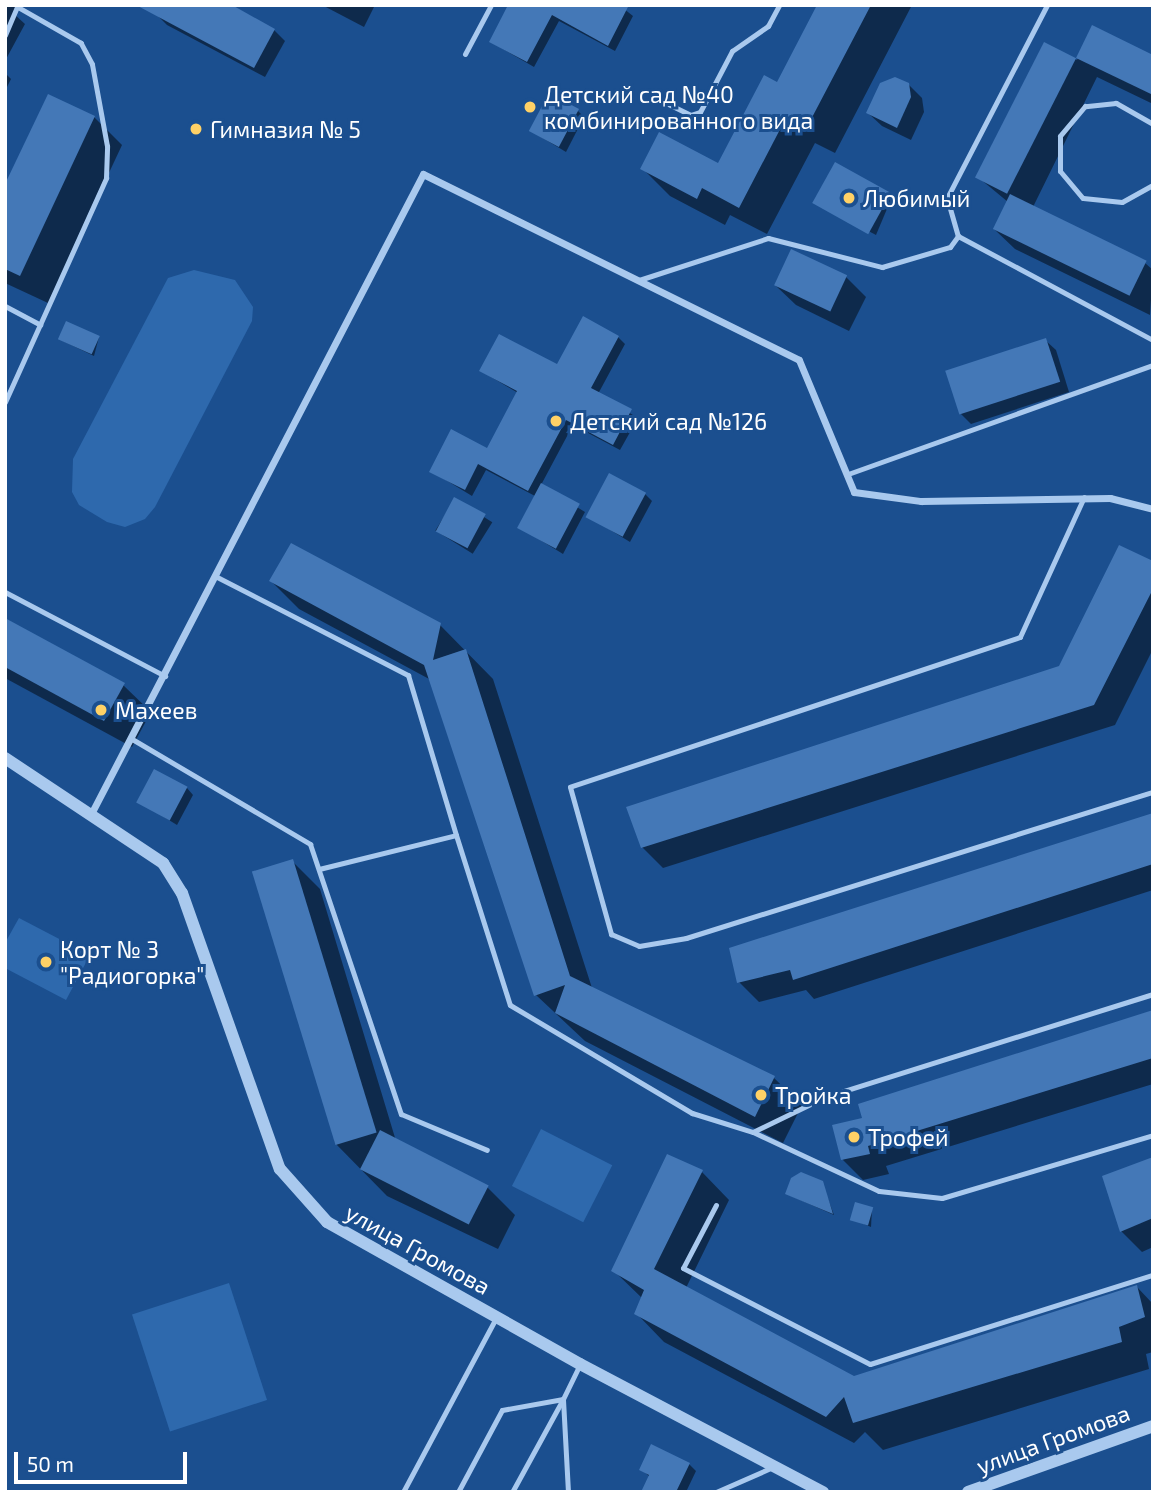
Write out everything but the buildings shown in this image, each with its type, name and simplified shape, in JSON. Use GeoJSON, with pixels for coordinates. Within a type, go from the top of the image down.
{"type":"FeatureCollection","features":[{"type":"Feature","properties":{"kind":"street"},"geometry":{"type":"LineString","coordinates":[[91,814],[217,577],[423,174],[799,360],[855,492],[921,502],[1110,498],[1153,509]]}},
{"type":"Feature","properties":{"kind":"street","name":"улица Громова"},"geometry":{"type":"LineString","coordinates":[[5,758],[163,863],[182,893],[280,1169],[327,1223],[580,1364],[823,1492]]}},
{"type":"Feature","properties":{"kind":"street","name":"улица Громова"},"geometry":{"type":"LineString","coordinates":[[968,1492],[1153,1426]]}},
{"type":"Feature","properties":{"kind":"lane"},"geometry":{"type":"LineString","coordinates":[[466,54],[491,5]]}},
{"type":"Feature","properties":{"kind":"lane"},"geometry":{"type":"LineString","coordinates":[[659,99],[691,115],[700,112],[732,51],[768,26],[779,5]]}},
{"type":"Feature","properties":{"kind":"lane"},"geometry":{"type":"LineString","coordinates":[[1047,5],[947,198],[958,236],[1153,340]]}},
{"type":"Feature","properties":{"kind":"lane"},"geometry":{"type":"LineString","coordinates":[[5,35],[18,6],[81,43],[92,64],[107,146],[106,178],[5,402]]}},
{"type":"Feature","properties":{"kind":"lane"},"geometry":{"type":"LineString","coordinates":[[1153,124],[1116,103],[1085,106],[1060,136],[1060,171],[1083,198],[1122,202],[1153,185]]}},
{"type":"Feature","properties":{"kind":"lane"},"geometry":{"type":"LineString","coordinates":[[639,280],[768,238],[882,267],[950,247],[958,236]]}},
{"type":"Feature","properties":{"kind":"lane"},"geometry":{"type":"LineString","coordinates":[[5,306],[40,325]]}},
{"type":"Feature","properties":{"kind":"lane"},"geometry":{"type":"LineString","coordinates":[[848,474],[1128,377],[1153,365]]}},
{"type":"Feature","properties":{"kind":"lane"},"geometry":{"type":"LineString","coordinates":[[1084,497],[1020,637],[570,787],[611,934],[639,946],[686,938],[1153,792]]}},
{"type":"Feature","properties":{"kind":"lane"},"geometry":{"type":"LineString","coordinates":[[217,577],[408,675],[510,1005],[692,1113],[753,1132],[879,1191],[942,1198],[1153,1135]]}},
{"type":"Feature","properties":{"kind":"lane"},"geometry":{"type":"LineString","coordinates":[[5,592],[165,676]]}},
{"type":"Feature","properties":{"kind":"lane"},"geometry":{"type":"LineString","coordinates":[[132,738],[310,844],[401,1114],[487,1150]]}},
{"type":"Feature","properties":{"kind":"lane"},"geometry":{"type":"LineString","coordinates":[[319,869],[456,835]]}},
{"type":"Feature","properties":{"kind":"lane"},"geometry":{"type":"LineString","coordinates":[[753,1132],[827,1096],[1153,994]]}},
{"type":"Feature","properties":{"kind":"lane"},"geometry":{"type":"LineString","coordinates":[[716,1205],[683,1268],[870,1364],[1153,1275]]}},
{"type":"Feature","properties":{"kind":"lane"},"geometry":{"type":"LineString","coordinates":[[403,1492],[497,1316]]}},
{"type":"Feature","properties":{"kind":"lane"},"geometry":{"type":"LineString","coordinates":[[512,1492],[580,1364]]}},
{"type":"Feature","properties":{"kind":"lane"},"geometry":{"type":"LineString","coordinates":[[458,1492],[502,1410],[563,1399]]}},
{"type":"Feature","properties":{"kind":"lane"},"geometry":{"type":"LineString","coordinates":[[563,1399],[568,1492]]}},
{"type":"Feature","properties":{"kind":"lane"},"geometry":{"type":"LineString","coordinates":[[716,1492],[773,1467]]}},
{"type":"Feature","properties":{"kind":"shaded area"},"geometry":{"type":"Polygon","coordinates":[[[194,270],[235,280],[253,307],[252,321],[155,507],[145,519],[125,527],[107,522],[79,505],[72,492],[73,459],[168,278],[194,270]]]}},
{"type":"Feature","properties":{"kind":"shaded area","name":"Корт № 3 \"Радиогорка\""},"geometry":{"type":"Polygon","coordinates":[[[19,918],[90,955],[66,1000],[5,968],[5,943],[19,918]]]}},
{"type":"Feature","properties":{"kind":"shaded area"},"geometry":{"type":"Polygon","coordinates":[[[541,1129],[612,1165],[583,1222],[512,1186],[541,1129]]]}},
{"type":"Feature","properties":{"kind":"shaded area"},"geometry":{"type":"Polygon","coordinates":[[[229,1283],[267,1400],[170,1431],[132,1315],[229,1283]]]}},
{"type":"Feature","properties":{"kind":"place","name":"Детский сад №40 комбинированного вида"},"geometry":{"type":"Point","coordinates":[530,107]}},
{"type":"Feature","properties":{"kind":"place","name":"Гимназия № 5"},"geometry":{"type":"Point","coordinates":[196,129]}},
{"type":"Feature","properties":{"kind":"place","name":"Любимый"},"geometry":{"type":"Point","coordinates":[849,198]}},
{"type":"Feature","properties":{"kind":"place","name":"Детский сад №126"},"geometry":{"type":"Point","coordinates":[556,421]}},
{"type":"Feature","properties":{"kind":"place","name":"Махеев"},"geometry":{"type":"Point","coordinates":[101,710]}},
{"type":"Feature","properties":{"kind":"place","name":"Корт № 3 \"Радиогорка\""},"geometry":{"type":"Point","coordinates":[46,962]}},
{"type":"Feature","properties":{"kind":"place","name":"Тройка"},"geometry":{"type":"Point","coordinates":[761,1095]}},
{"type":"Feature","properties":{"kind":"place","name":"Трофей"},"geometry":{"type":"Point","coordinates":[854,1137]}}]}
